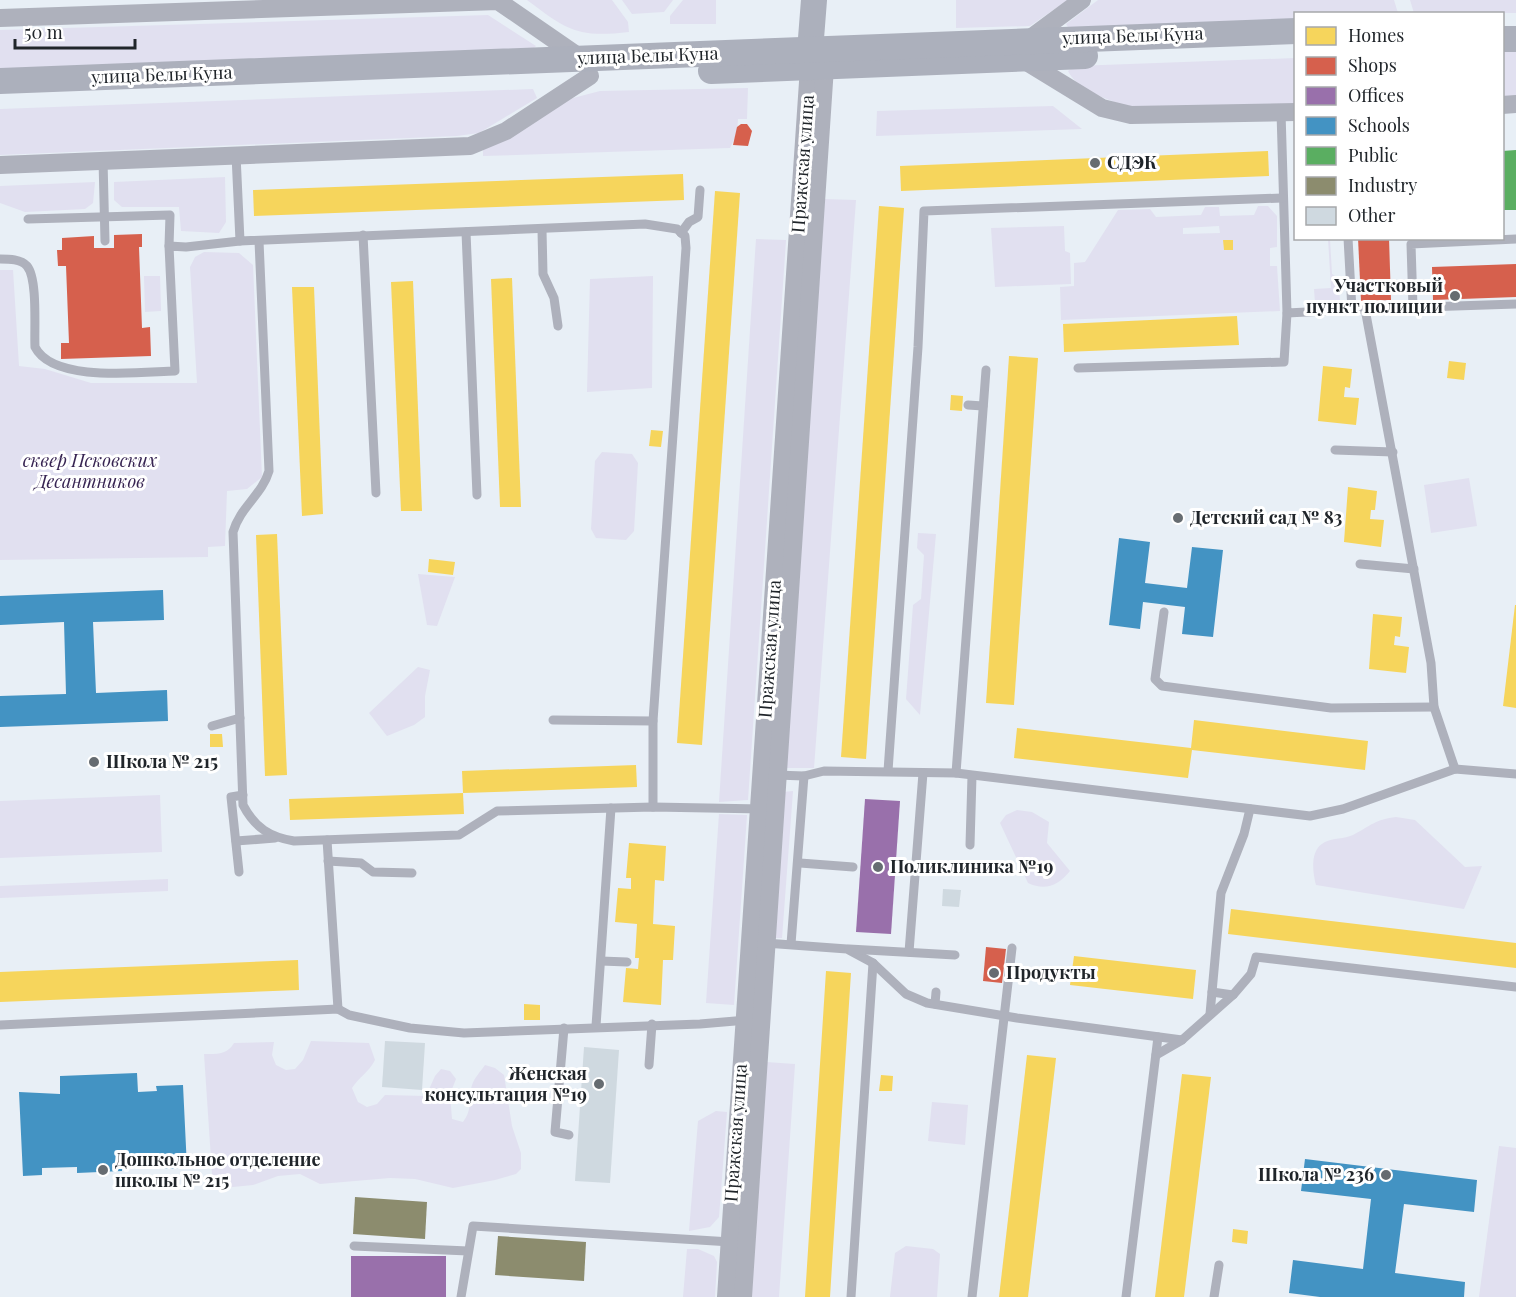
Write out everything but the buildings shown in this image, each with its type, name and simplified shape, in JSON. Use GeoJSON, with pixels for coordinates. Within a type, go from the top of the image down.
{"type":"FeatureCollection","features":[{"type":"Feature","properties":{"kind":"street","name":"Пражская улица"},"geometry":{"type":"LineString","coordinates":[[726,1297],[738,1243],[768,810],[818,57],[814,0]]}},
{"type":"Feature","properties":{"kind":"street","name":"Пражская улица"},"geometry":{"type":"LineString","coordinates":[[818,57],[830,0]]}},
{"type":"Feature","properties":{"kind":"street"},"geometry":{"type":"LineString","coordinates":[[1082,0],[1024,49],[1102,108],[1131,115],[1288,112]]}},
{"type":"Feature","properties":{"kind":"street"},"geometry":{"type":"LineString","coordinates":[[0,18],[296,3],[498,1],[586,67],[506,131],[470,146],[0,165]]}},
{"type":"Feature","properties":{"kind":"street","name":"улица Белы Куна"},"geometry":{"type":"LineString","coordinates":[[0,97],[586,67],[1024,49],[1294,31]]}},
{"type":"Feature","properties":{"kind":"street","name":"улица Белы Куна"},"geometry":{"type":"LineString","coordinates":[[1024,49],[1294,48]]}},
{"type":"Feature","properties":{"kind":"street","name":"улица Белы Куна"},"geometry":{"type":"LineString","coordinates":[[0,81],[586,67]]}},
{"type":"Feature","properties":{"kind":"street","name":"Пражская улица"},"geometry":{"type":"LineString","coordinates":[[738,1243],[743,1297]]}},
{"type":"Feature","properties":{"kind":"lane"},"geometry":{"type":"LineString","coordinates":[[1078,368],[1284,362],[1287,314],[1282,198],[1288,112]]}},
{"type":"Feature","properties":{"kind":"lane"},"geometry":{"type":"LineString","coordinates":[[236,155],[240,242]]}},
{"type":"Feature","properties":{"kind":"lane"},"geometry":{"type":"LineString","coordinates":[[103,160],[105,241]]}},
{"type":"Feature","properties":{"kind":"lane"},"geometry":{"type":"LineString","coordinates":[[681,232],[689,222],[698,217],[700,190]]}},
{"type":"Feature","properties":{"kind":"lane"},"geometry":{"type":"LineString","coordinates":[[888,771],[918,347],[924,211],[1282,198]]}},
{"type":"Feature","properties":{"kind":"lane"},"geometry":{"type":"LineString","coordinates":[[0,259],[15,260],[27,266],[33,278],[35,347],[40,357],[49,362],[92,373],[175,371],[169,246],[170,215],[28,219]]}},
{"type":"Feature","properties":{"kind":"lane"},"geometry":{"type":"LineString","coordinates":[[169,246],[645,224],[677,230],[685,236],[653,721],[653,807]]}},
{"type":"Feature","properties":{"kind":"lane"},"geometry":{"type":"LineString","coordinates":[[542,230],[543,274],[554,298],[558,326]]}},
{"type":"Feature","properties":{"kind":"lane"},"geometry":{"type":"LineString","coordinates":[[466,232],[477,495]]}},
{"type":"Feature","properties":{"kind":"lane"},"geometry":{"type":"LineString","coordinates":[[363,236],[376,493]]}},
{"type":"Feature","properties":{"kind":"lane"},"geometry":{"type":"LineString","coordinates":[[1348,240],[1352,310]]}},
{"type":"Feature","properties":{"kind":"lane"},"geometry":{"type":"LineString","coordinates":[[1413,307],[1411,244],[1495,240]]}},
{"type":"Feature","properties":{"kind":"lane"},"geometry":{"type":"LineString","coordinates":[[259,241],[269,471],[266,484],[241,513],[233,532],[243,806],[251,819],[276,838]]}},
{"type":"Feature","properties":{"kind":"lane"},"geometry":{"type":"LineString","coordinates":[[554,298],[565,295]]}},
{"type":"Feature","properties":{"kind":"lane"},"geometry":{"type":"LineString","coordinates":[[1287,314],[1516,304]]}},
{"type":"Feature","properties":{"kind":"lane"},"geometry":{"type":"LineString","coordinates":[[1365,309],[1431,663],[1434,707],[1455,769]]}},
{"type":"Feature","properties":{"kind":"lane"},"geometry":{"type":"LineString","coordinates":[[956,773],[986,370]]}},
{"type":"Feature","properties":{"kind":"lane"},"geometry":{"type":"LineString","coordinates":[[968,405],[983,406]]}},
{"type":"Feature","properties":{"kind":"lane"},"geometry":{"type":"LineString","coordinates":[[1335,450],[1393,452]]}},
{"type":"Feature","properties":{"kind":"lane"},"geometry":{"type":"LineString","coordinates":[[1360,564],[1414,569]]}},
{"type":"Feature","properties":{"kind":"lane"},"geometry":{"type":"LineString","coordinates":[[1164,612],[1155,679],[1162,686],[1331,708],[1434,707]]}},
{"type":"Feature","properties":{"kind":"lane"},"geometry":{"type":"LineString","coordinates":[[212,726],[240,718]]}},
{"type":"Feature","properties":{"kind":"lane"},"geometry":{"type":"LineString","coordinates":[[553,720],[653,721]]}},
{"type":"Feature","properties":{"kind":"lane"},"geometry":{"type":"LineString","coordinates":[[770,775],[804,776],[824,771],[956,773],[1310,816],[1343,809],[1455,769],[1516,774]]}},
{"type":"Feature","properties":{"kind":"lane"},"geometry":{"type":"LineString","coordinates":[[909,952],[923,773]]}},
{"type":"Feature","properties":{"kind":"lane"},"geometry":{"type":"LineString","coordinates":[[792,944],[800,863],[804,776]]}},
{"type":"Feature","properties":{"kind":"lane"},"geometry":{"type":"LineString","coordinates":[[970,845],[972,776]]}},
{"type":"Feature","properties":{"kind":"lane"},"geometry":{"type":"LineString","coordinates":[[239,872],[231,797],[243,795]]}},
{"type":"Feature","properties":{"kind":"lane"},"geometry":{"type":"LineString","coordinates":[[236,841],[276,838],[294,841],[459,835],[497,811],[653,807],[768,810]]}},
{"type":"Feature","properties":{"kind":"lane"},"geometry":{"type":"LineString","coordinates":[[596,1026],[611,808]]}},
{"type":"Feature","properties":{"kind":"lane"},"geometry":{"type":"LineString","coordinates":[[1210,1014],[1221,893],[1244,834],[1250,809]]}},
{"type":"Feature","properties":{"kind":"lane"},"geometry":{"type":"LineString","coordinates":[[327,840],[338,1009]]}},
{"type":"Feature","properties":{"kind":"lane"},"geometry":{"type":"LineString","coordinates":[[328,861],[361,863],[373,872],[412,873]]}},
{"type":"Feature","properties":{"kind":"lane"},"geometry":{"type":"LineString","coordinates":[[800,863],[853,867]]}},
{"type":"Feature","properties":{"kind":"lane"},"geometry":{"type":"LineString","coordinates":[[758,942],[955,956]]}},
{"type":"Feature","properties":{"kind":"lane"},"geometry":{"type":"LineString","coordinates":[[972,1297],[1012,948]]}},
{"type":"Feature","properties":{"kind":"lane"},"geometry":{"type":"LineString","coordinates":[[847,949],[873,963],[906,994],[935,1004],[1182,1040]]}},
{"type":"Feature","properties":{"kind":"lane"},"geometry":{"type":"LineString","coordinates":[[1156,1055],[1182,1040],[1233,995],[1251,974],[1256,957],[1516,987]]}},
{"type":"Feature","properties":{"kind":"lane"},"geometry":{"type":"LineString","coordinates":[[601,961],[627,962]]}},
{"type":"Feature","properties":{"kind":"lane"},"geometry":{"type":"LineString","coordinates":[[851,1297],[873,963]]}},
{"type":"Feature","properties":{"kind":"lane"},"geometry":{"type":"LineString","coordinates":[[935,1004],[936,992]]}},
{"type":"Feature","properties":{"kind":"lane"},"geometry":{"type":"LineString","coordinates":[[1212,992],[1233,995]]}},
{"type":"Feature","properties":{"kind":"lane"},"geometry":{"type":"LineString","coordinates":[[0,1025],[338,1009],[349,1015],[369,1020],[443,1032],[700,1024],[753,1020]]}},
{"type":"Feature","properties":{"kind":"lane"},"geometry":{"type":"LineString","coordinates":[[649,1065],[652,1024]]}},
{"type":"Feature","properties":{"kind":"lane"},"geometry":{"type":"LineString","coordinates":[[564,1028],[555,1132],[569,1135]]}},
{"type":"Feature","properties":{"kind":"lane"},"geometry":{"type":"LineString","coordinates":[[1126,1297],[1158,1037]]}},
{"type":"Feature","properties":{"kind":"lane"},"geometry":{"type":"LineString","coordinates":[[865,1080],[876,1081]]}},
{"type":"Feature","properties":{"kind":"lane"},"geometry":{"type":"LineString","coordinates":[[461,1297],[473,1226],[738,1243]]}},
{"type":"Feature","properties":{"kind":"lane"},"geometry":{"type":"LineString","coordinates":[[354,1246],[468,1251]]}},
{"type":"Feature","properties":{"kind":"lane"},"geometry":{"type":"LineString","coordinates":[[1214,1297],[1219,1265]]}},
{"type":"Feature","properties":{"kind":"green space"},"geometry":{"type":"Polygon","coordinates":[[[527,0],[612,0],[628,22],[629,32],[597,34],[574,29],[563,25],[527,0]]]}},
{"type":"Feature","properties":{"kind":"green space"},"geometry":{"type":"Polygon","coordinates":[[[622,0],[673,0],[664,12],[632,14],[622,0]]]}},
{"type":"Feature","properties":{"kind":"green space"},"geometry":{"type":"Polygon","coordinates":[[[683,0],[716,0],[716,24],[670,24],[670,16],[683,0]]]}},
{"type":"Feature","properties":{"kind":"green space"},"geometry":{"type":"Polygon","coordinates":[[[956,0],[1068,0],[1030,26],[956,28],[956,0]]]}},
{"type":"Feature","properties":{"kind":"green space"},"geometry":{"type":"Polygon","coordinates":[[[1098,0],[1394,0],[1398,12],[1294,12],[1294,21],[1070,30],[1066,24],[1098,0]]]}},
{"type":"Feature","properties":{"kind":"green space"},"geometry":{"type":"Polygon","coordinates":[[[1410,0],[1516,0],[1516,13],[1414,12],[1410,0]]]}},
{"type":"Feature","properties":{"kind":"green space"},"geometry":{"type":"Polygon","coordinates":[[[488,15],[536,46],[532,50],[0,72],[0,30],[488,15]]]}},
{"type":"Feature","properties":{"kind":"green space"},"geometry":{"type":"Polygon","coordinates":[[[1504,49],[1516,49],[1516,96],[1504,96],[1504,49]]]}},
{"type":"Feature","properties":{"kind":"green space"},"geometry":{"type":"Polygon","coordinates":[[[1294,58],[1294,104],[1144,110],[1090,92],[1073,79],[1068,71],[1075,66],[1294,58]]]}},
{"type":"Feature","properties":{"kind":"green space"},"geometry":{"type":"Polygon","coordinates":[[[748,88],[747,119],[738,119],[737,133],[730,148],[483,156],[483,148],[573,98],[600,91],[748,88]]]}},
{"type":"Feature","properties":{"kind":"green space"},"geometry":{"type":"Polygon","coordinates":[[[533,89],[537,98],[479,133],[457,136],[0,155],[0,109],[533,89]]]}},
{"type":"Feature","properties":{"kind":"green space"},"geometry":{"type":"Polygon","coordinates":[[[1053,106],[1082,129],[876,136],[877,111],[1053,106]]]}},
{"type":"Feature","properties":{"kind":"green space"},"geometry":{"type":"Polygon","coordinates":[[[225,177],[226,222],[219,233],[181,231],[179,207],[122,207],[114,200],[114,182],[225,177]]]}},
{"type":"Feature","properties":{"kind":"green space"},"geometry":{"type":"Polygon","coordinates":[[[95,182],[93,203],[85,209],[25,212],[0,203],[0,186],[95,182]]]}},
{"type":"Feature","properties":{"kind":"green space"},"geometry":{"type":"Polygon","coordinates":[[[824,199],[856,200],[814,768],[784,768],[824,199]]]}},
{"type":"Feature","properties":{"kind":"green space"},"geometry":{"type":"Polygon","coordinates":[[[1258,206],[1268,206],[1277,216],[1277,247],[1270,248],[1270,266],[1277,266],[1280,311],[1061,320],[1060,287],[1074,286],[1074,263],[1085,262],[1118,210],[1150,209],[1156,217],[1201,215],[1205,207],[1219,207],[1220,216],[1254,215],[1258,206]],[[1219,226],[1183,228],[1183,234],[1220,233],[1219,226]]]}},
{"type":"Feature","properties":{"kind":"green space"},"geometry":{"type":"Polygon","coordinates":[[[1064,226],[1065,251],[1070,253],[1071,284],[995,287],[991,228],[1064,226]]]}},
{"type":"Feature","properties":{"kind":"green space"},"geometry":{"type":"Polygon","coordinates":[[[756,239],[786,240],[748,800],[719,802],[756,239]]]}},
{"type":"Feature","properties":{"kind":"green space"},"geometry":{"type":"Polygon","coordinates":[[[1328,240],[1330,240],[1332,274],[1338,278],[1340,300],[1336,303],[1303,306],[1315,303],[1314,289],[1331,288],[1328,240]]]}},
{"type":"Feature","properties":{"kind":"green space","name":"сквер Псковских Десантников"},"geometry":{"type":"Polygon","coordinates":[[[204,252],[239,253],[253,265],[262,477],[247,489],[227,491],[225,546],[208,547],[208,557],[0,560],[0,270],[13,270],[19,366],[45,369],[91,383],[197,383],[190,267],[195,257],[204,252]]]}},
{"type":"Feature","properties":{"kind":"green space"},"geometry":{"type":"Polygon","coordinates":[[[144,276],[160,276],[161,311],[145,312],[144,276]]]}},
{"type":"Feature","properties":{"kind":"green space"},"geometry":{"type":"Polygon","coordinates":[[[653,276],[652,388],[587,392],[590,279],[653,276]]]}},
{"type":"Feature","properties":{"kind":"green space"},"geometry":{"type":"Polygon","coordinates":[[[602,452],[632,454],[638,463],[634,531],[626,540],[596,538],[591,529],[595,461],[602,452]]]}},
{"type":"Feature","properties":{"kind":"green space"},"geometry":{"type":"Polygon","coordinates":[[[1469,478],[1477,526],[1431,533],[1424,485],[1469,478]]]}},
{"type":"Feature","properties":{"kind":"green space"},"geometry":{"type":"Polygon","coordinates":[[[918,533],[936,534],[920,715],[906,699],[913,605],[921,599],[924,555],[917,548],[918,533]]]}},
{"type":"Feature","properties":{"kind":"green space"},"geometry":{"type":"Polygon","coordinates":[[[418,574],[455,577],[437,626],[427,625],[418,574]]]}},
{"type":"Feature","properties":{"kind":"green space"},"geometry":{"type":"Polygon","coordinates":[[[418,667],[430,670],[425,696],[425,717],[414,725],[387,736],[369,713],[418,667]]]}},
{"type":"Feature","properties":{"kind":"green space"},"geometry":{"type":"Polygon","coordinates":[[[793,791],[782,938],[774,938],[783,792],[793,791]]]}},
{"type":"Feature","properties":{"kind":"green space"},"geometry":{"type":"Polygon","coordinates":[[[160,795],[162,852],[0,858],[0,801],[160,795]]]}},
{"type":"Feature","properties":{"kind":"green space"},"geometry":{"type":"Polygon","coordinates":[[[1017,810],[1032,812],[1049,822],[1047,843],[1070,871],[1051,886],[1040,887],[1028,883],[1000,823],[1006,815],[1017,810]]]}},
{"type":"Feature","properties":{"kind":"green space"},"geometry":{"type":"Polygon","coordinates":[[[719,814],[747,815],[734,1005],[706,1003],[719,814]]]}},
{"type":"Feature","properties":{"kind":"green space"},"geometry":{"type":"Polygon","coordinates":[[[1396,817],[1415,820],[1465,867],[1482,866],[1464,909],[1316,885],[1313,862],[1316,850],[1320,846],[1328,841],[1353,835],[1378,821],[1396,817]]]}},
{"type":"Feature","properties":{"kind":"green space"},"geometry":{"type":"Polygon","coordinates":[[[168,879],[168,891],[0,898],[0,886],[168,879]]]}},
{"type":"Feature","properties":{"kind":"green space"},"geometry":{"type":"Polygon","coordinates":[[[311,1041],[369,1043],[375,1060],[352,1088],[358,1102],[367,1107],[377,1104],[385,1095],[426,1096],[435,1076],[441,1069],[450,1071],[456,1079],[450,1094],[452,1119],[463,1122],[468,1113],[474,1080],[485,1065],[495,1068],[504,1075],[512,1126],[521,1153],[521,1169],[516,1174],[495,1180],[453,1188],[415,1179],[390,1178],[320,1184],[300,1174],[278,1176],[253,1185],[213,1189],[204,1054],[225,1052],[234,1043],[274,1042],[272,1055],[276,1065],[286,1070],[295,1069],[303,1060],[311,1041]]]}},
{"type":"Feature","properties":{"kind":"green space"},"geometry":{"type":"Polygon","coordinates":[[[766,1062],[795,1064],[779,1297],[750,1297],[766,1062]]]}},
{"type":"Feature","properties":{"kind":"green space"},"geometry":{"type":"Polygon","coordinates":[[[932,1102],[968,1105],[965,1145],[928,1141],[932,1102]]]}},
{"type":"Feature","properties":{"kind":"green space"},"geometry":{"type":"Polygon","coordinates":[[[716,1111],[727,1112],[719,1217],[710,1227],[689,1231],[698,1121],[716,1111]]]}},
{"type":"Feature","properties":{"kind":"green space"},"geometry":{"type":"Polygon","coordinates":[[[1499,1146],[1516,1148],[1516,1297],[1479,1297],[1499,1146]]]}},
{"type":"Feature","properties":{"kind":"green space"},"geometry":{"type":"Polygon","coordinates":[[[906,1246],[933,1249],[940,1254],[937,1297],[890,1297],[895,1253],[906,1246]]]}},
{"type":"Feature","properties":{"kind":"green space"},"geometry":{"type":"Polygon","coordinates":[[[687,1249],[698,1249],[714,1256],[717,1262],[715,1297],[683,1297],[687,1249]]]}},
{"type":"Feature","properties":{"kind":"place","name":"СДЭК"},"geometry":{"type":"Point","coordinates":[1095,163]}},
{"type":"Feature","properties":{"kind":"place","name":"Участковый пункт полиции"},"geometry":{"type":"Point","coordinates":[1455,296]}},
{"type":"Feature","properties":{"kind":"place","name":"Детский сад № 83"},"geometry":{"type":"Point","coordinates":[1178,518]}},
{"type":"Feature","properties":{"kind":"place","name":"Школа № 215"},"geometry":{"type":"Point","coordinates":[94,762]}},
{"type":"Feature","properties":{"kind":"place","name":"Поликлиника №19"},"geometry":{"type":"Point","coordinates":[878,867]}},
{"type":"Feature","properties":{"kind":"place","name":"Продукты"},"geometry":{"type":"Point","coordinates":[994,973]}},
{"type":"Feature","properties":{"kind":"place","name":"Женская консультация №19"},"geometry":{"type":"Point","coordinates":[599,1084]}},
{"type":"Feature","properties":{"kind":"place","name":"Дошкольное отделение школы № 215"},"geometry":{"type":"Point","coordinates":[103,1170]}},
{"type":"Feature","properties":{"kind":"place","name":"Школа № 236"},"geometry":{"type":"Point","coordinates":[1386,1175]}}]}
